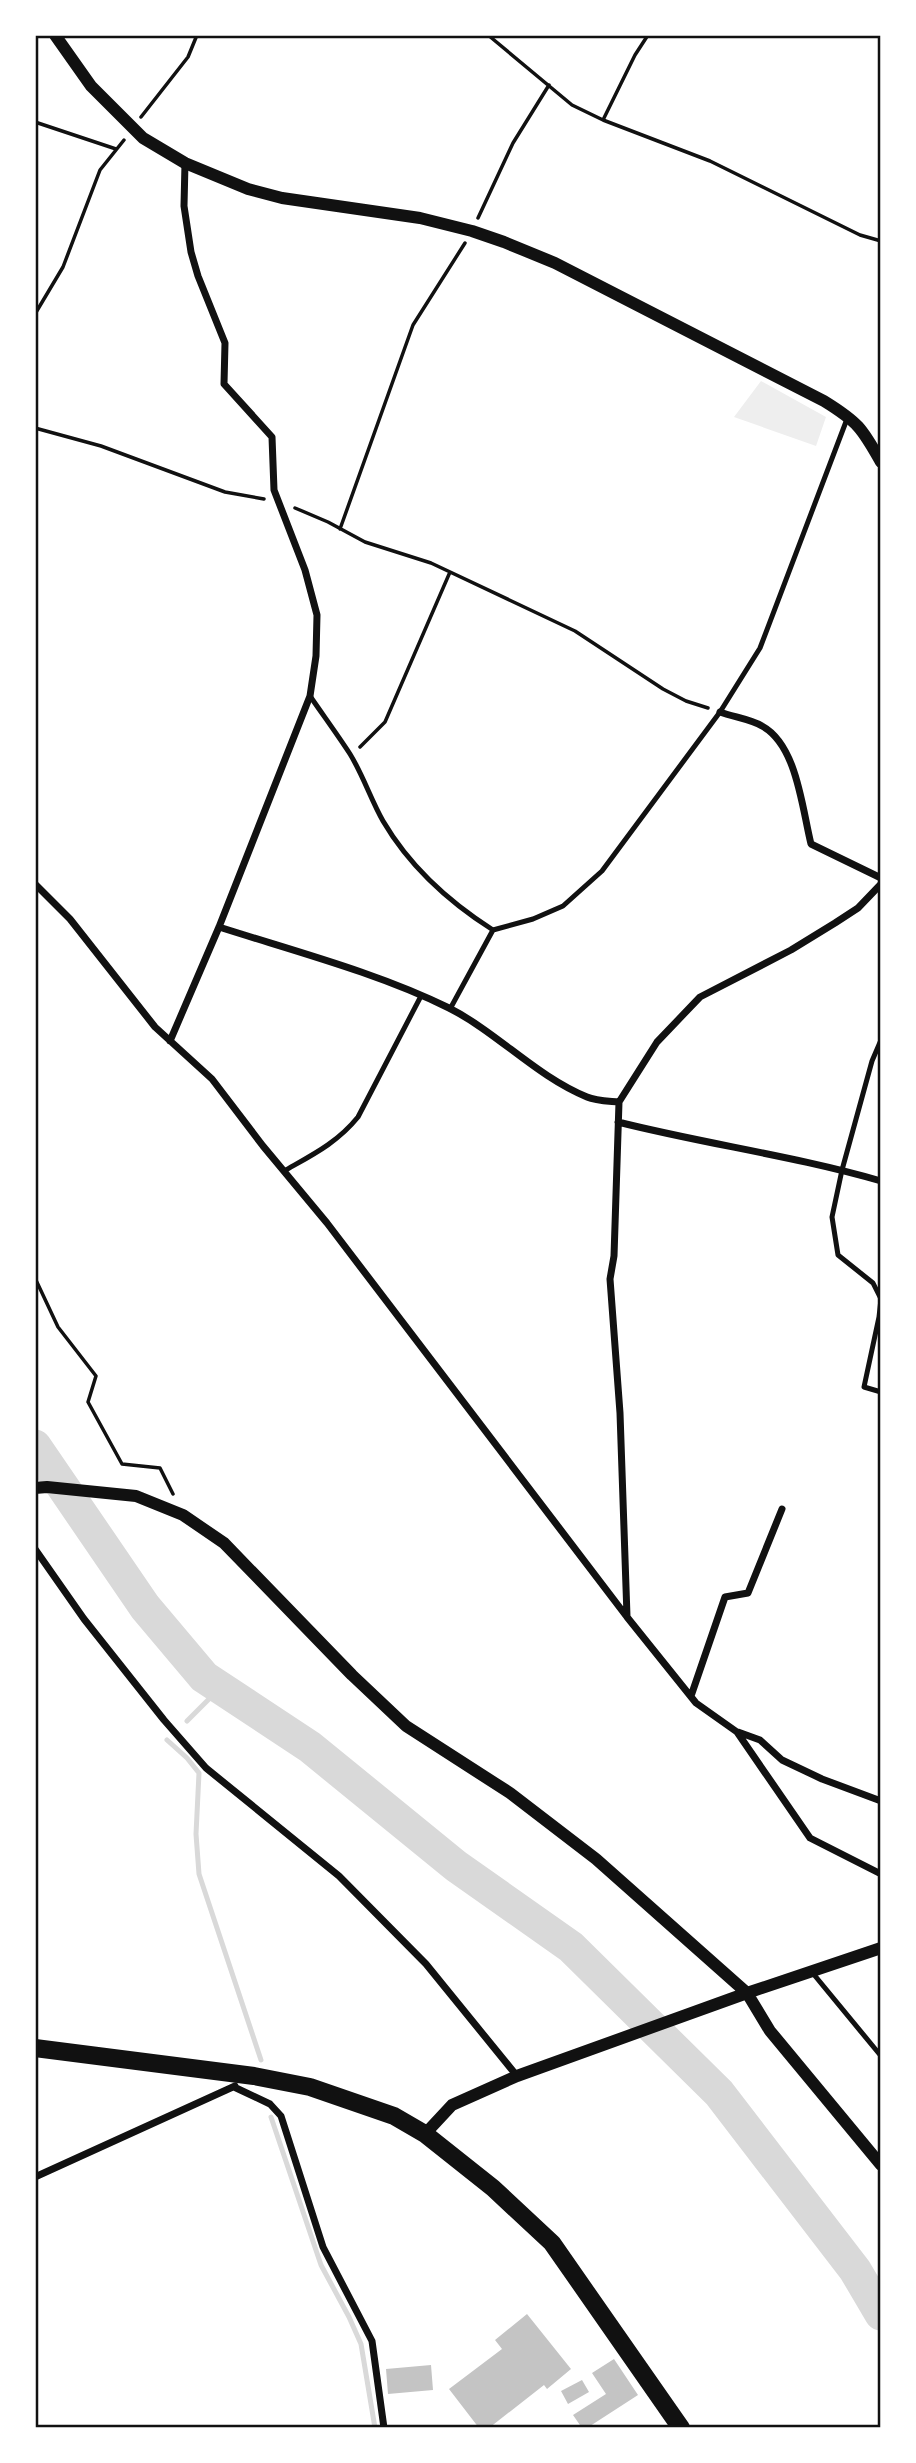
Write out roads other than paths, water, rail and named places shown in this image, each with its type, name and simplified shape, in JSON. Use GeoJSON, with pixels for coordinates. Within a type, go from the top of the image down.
{"type":"FeatureCollection","features":[{"type":"Feature","properties":{"kind":"main road"},"geometry":{"type":"LineString","coordinates":[[35,2048],[254,2076],[310,2087],[394,2116],[425,2134],[494,2188],[552,2243],[681,2428]]}},
{"type":"Feature","properties":{"kind":"street"},"geometry":{"type":"LineString","coordinates":[[55,35],[91,86],[144,138],[185,163],[248,189],[282,198],[408,216],[472,231],[555,263],[824,401],[848,416],[862,429],[881,462]]}},
{"type":"Feature","properties":{"kind":"street"},"geometry":{"type":"LineString","coordinates":[[170,1041],[219,927],[310,696],[316,656],[317,615],[305,570],[274,490],[272,437],[224,384],[225,342],[191,252],[184,206],[185,163]]}},
{"type":"Feature","properties":{"kind":"street"},"geometry":{"type":"LineString","coordinates":[[720,712],[762,726],[779,740],[790,757],[811,844],[881,878]]}},
{"type":"Feature","properties":{"kind":"street"},"geometry":{"type":"LineString","coordinates":[[35,884],[70,919],[155,1027],[212,1079],[327,1223],[626,1616],[696,1703],[737,1732],[761,1740],[782,1760],[822,1779],[881,1801]]}},
{"type":"Feature","properties":{"kind":"street"},"geometry":{"type":"LineString","coordinates":[[626,1616],[620,1413],[610,1279],[614,1256],[619,1102],[657,1042],[700,997],[791,950],[835,923],[858,908],[881,884]]}},
{"type":"Feature","properties":{"kind":"street"},"geometry":{"type":"LineString","coordinates":[[219,927],[344,967],[421,996],[492,1033],[528,1063],[589,1098],[619,1102]]}},
{"type":"Feature","properties":{"kind":"street"},"geometry":{"type":"LineString","coordinates":[[618,1122],[689,1140],[842,1170],[881,1181]]}},
{"type":"Feature","properties":{"kind":"street"},"geometry":{"type":"LineString","coordinates":[[35,1488],[136,1496],[183,1515],[224,1543],[352,1675],[406,1726],[510,1793],[596,1859],[747,1993],[770,2031],[881,2165]]}},
{"type":"Feature","properties":{"kind":"street"},"geometry":{"type":"LineString","coordinates":[[691,1696],[725,1597],[748,1592],[782,1509]]}},
{"type":"Feature","properties":{"kind":"street"},"geometry":{"type":"LineString","coordinates":[[35,1549],[92,1629],[206,1768],[340,1875],[426,1964],[520,2075]]}},
{"type":"Feature","properties":{"kind":"street"},"geometry":{"type":"LineString","coordinates":[[737,1732],[810,1838],[881,1874]]}},
{"type":"Feature","properties":{"kind":"street"},"geometry":{"type":"LineString","coordinates":[[425,2134],[452,2105],[520,2075],[881,1948]]}},
{"type":"Feature","properties":{"kind":"street"},"geometry":{"type":"LineString","coordinates":[[35,2177],[254,2076]]}},
{"type":"Feature","properties":{"kind":"street"},"geometry":{"type":"LineString","coordinates":[[234,2087],[270,2104],[281,2116],[323,2247],[372,2341],[384,2428]]}},
{"type":"Feature","properties":{"kind":"lane"},"geometry":{"type":"LineString","coordinates":[[450,1009],[493,930],[533,919],[563,906],[601,871],[720,712],[760,648],[848,416]]}},
{"type":"Feature","properties":{"kind":"lane"},"geometry":{"type":"LineString","coordinates":[[310,696],[351,756],[399,846],[436,888],[464,912],[493,930]]}},
{"type":"Feature","properties":{"kind":"lane"},"geometry":{"type":"LineString","coordinates":[[284,1171],[330,1146],[358,1117],[421,996]]}},
{"type":"Feature","properties":{"kind":"lane"},"geometry":{"type":"LineString","coordinates":[[881,1040],[872,1061],[832,1217],[838,1255],[873,1283],[881,1299],[864,1387],[881,1392]]}},
{"type":"Feature","properties":{"kind":"lane"},"geometry":{"type":"LineString","coordinates":[[811,1971],[881,2056]]}},
{"type":"Feature","properties":{"kind":"waterway"},"geometry":{"type":"LineString","coordinates":[[35,1446],[145,1607],[204,1677],[310,1747],[456,1866],[571,1947],[719,2093],[855,2270],[881,2314]]}},
{"type":"Feature","properties":{"kind":"waterway"},"geometry":{"type":"LineString","coordinates":[[187,1721],[220,1688]]}},
{"type":"Feature","properties":{"kind":"waterway"},"geometry":{"type":"LineString","coordinates":[[167,1740],[199,1773],[196,1834],[199,1874],[261,2060]]}},
{"type":"Feature","properties":{"kind":"waterway"},"geometry":{"type":"LineString","coordinates":[[271,2117],[321,2265],[361,2344],[375,2428]]}}]}
